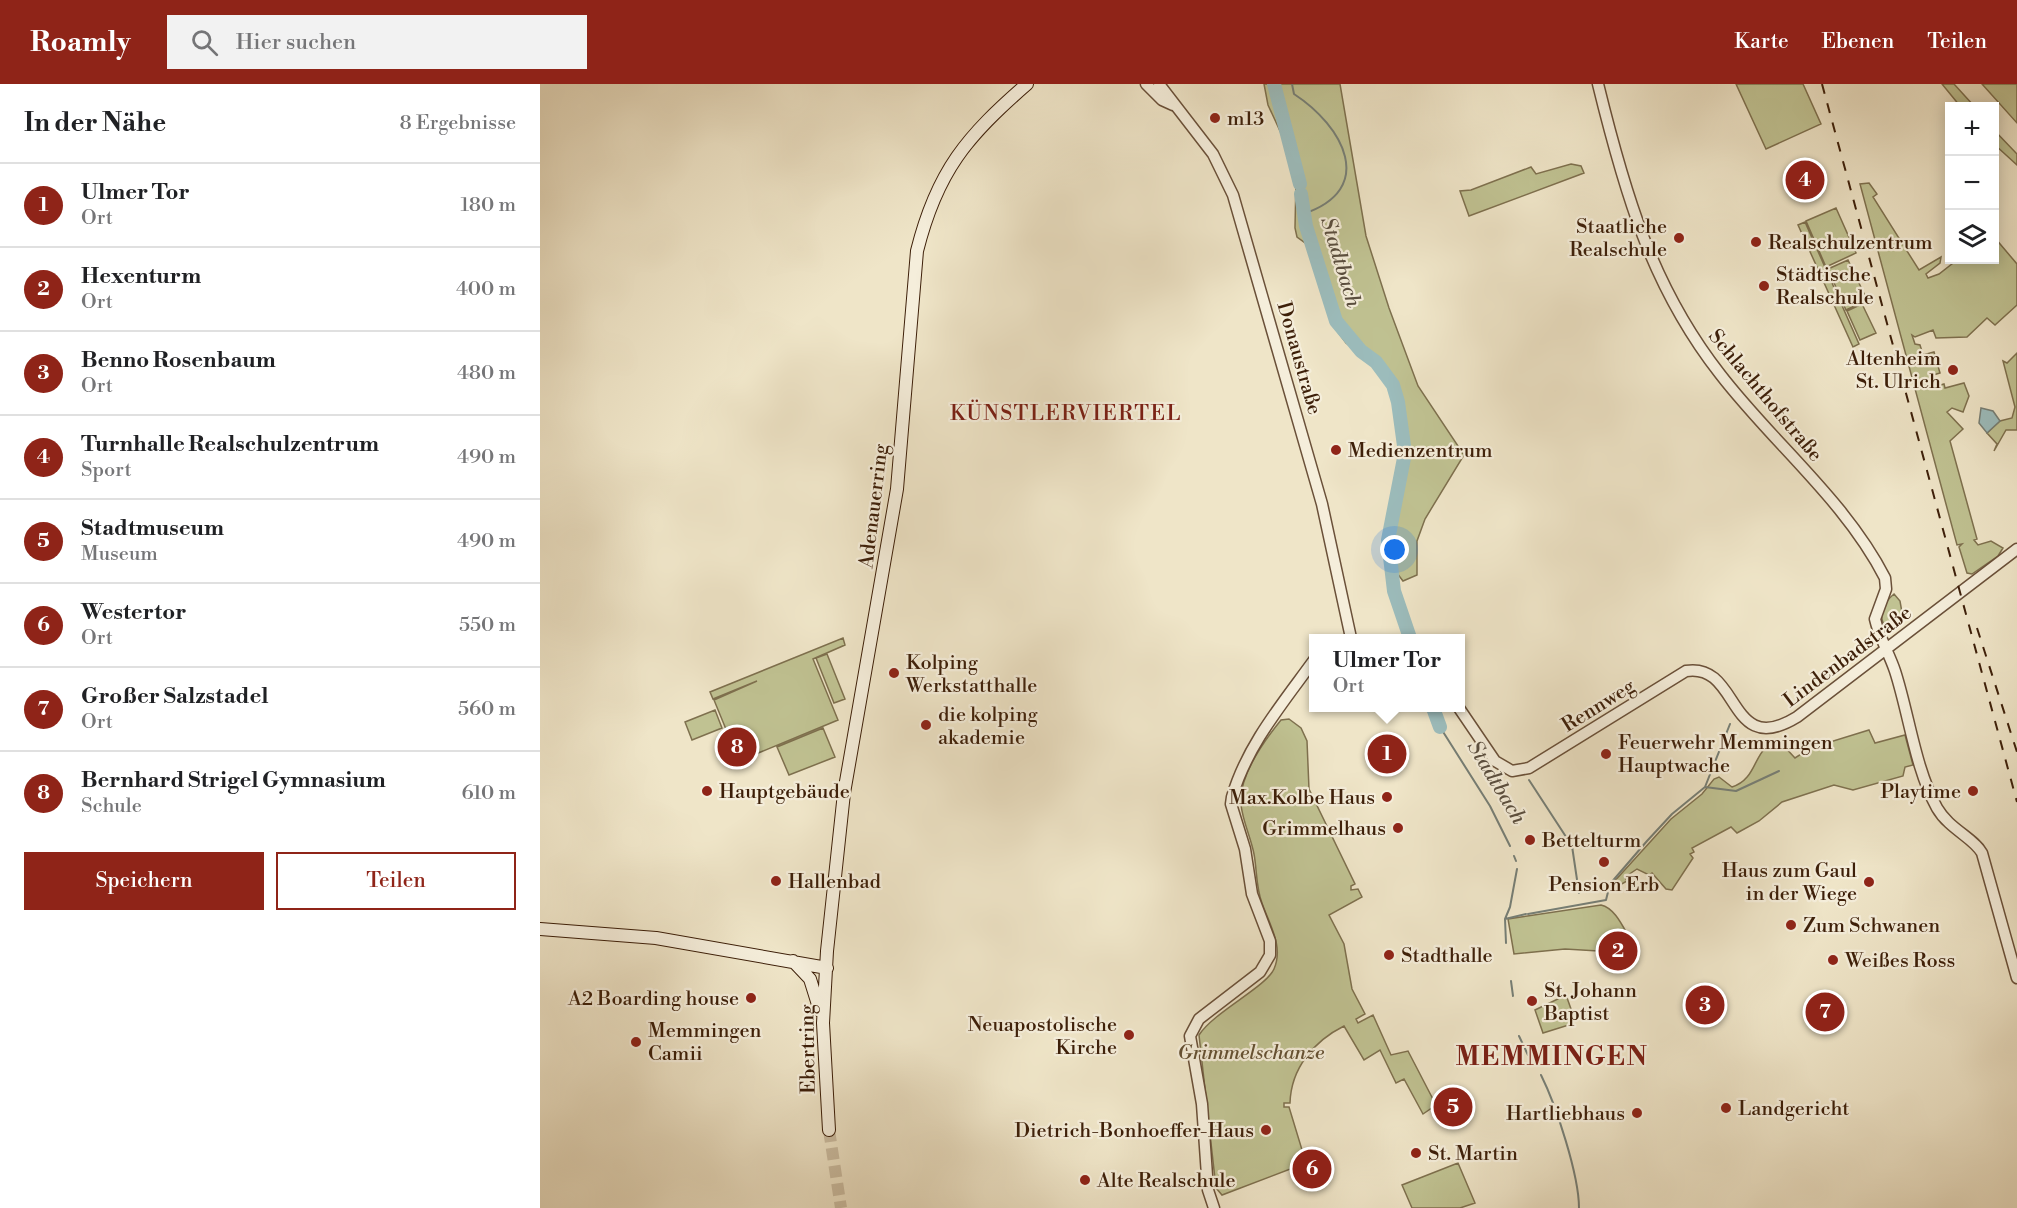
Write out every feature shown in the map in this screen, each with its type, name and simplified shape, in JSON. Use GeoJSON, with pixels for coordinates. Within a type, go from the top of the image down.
{"type":"FeatureCollection","features":[{"type":"Feature","properties":{"kind":"main road","name":"Adenauerring"},"geometry":{"type":"LineString","coordinates":[[827,968],[843,793],[877,615],[897,489],[917,251],[927,213],[957,155],[986,120],[1027,84]]}},
{"type":"Feature","properties":{"kind":"main road"},"geometry":{"type":"LineString","coordinates":[[540,928],[656,938],[736,950],[827,968]]}},
{"type":"Feature","properties":{"kind":"main road"},"geometry":{"type":"LineString","coordinates":[[793,961],[810,980],[823,1023]]}},
{"type":"Feature","properties":{"kind":"main road","name":"Ebertring"},"geometry":{"type":"LineString","coordinates":[[827,968],[823,1023],[829,1130]]}},
{"type":"Feature","properties":{"kind":"street","name":"Donaustraße"},"geometry":{"type":"LineString","coordinates":[[1146,84],[1162,100],[1173,105]]}},
{"type":"Feature","properties":{"kind":"street","name":"Donaustraße"},"geometry":{"type":"LineString","coordinates":[[1159,84],[1213,154],[1236,202],[1322,504],[1349,634]]}},
{"type":"Feature","properties":{"kind":"street","name":"Schlachthofstraße"},"geometry":{"type":"LineString","coordinates":[[1598,84],[1628,200],[1663,285],[1716,370],[1840,511],[1881,572],[1886,589],[1875,619],[1934,803],[1947,822],[1973,842],[1982,853],[2017,978]]}},
{"type":"Feature","properties":{"kind":"street","name":"Lindenbadstraße"},"geometry":{"type":"LineString","coordinates":[[1703,670],[1718,681],[1750,723],[1762,729],[1772,729],[1797,717],[1886,648],[1973,585],[2017,549]]}},
{"type":"Feature","properties":{"kind":"street"},"geometry":{"type":"LineString","coordinates":[[1214,1208],[1207,1182],[1202,1104],[1190,1036],[1192,1029],[1208,1011],[1260,972],[1268,960],[1271,949],[1268,934],[1252,894],[1245,849],[1231,804],[1246,758],[1309,667]]}},
{"type":"Feature","properties":{"kind":"street","name":"Rennweg"},"geometry":{"type":"LineString","coordinates":[[1462,712],[1502,767],[1512,771],[1522,770],[1536,764],[1686,671],[1703,670]]}},
{"type":"Feature","properties":{"kind":"green space"},"geometry":{"type":"Polygon","coordinates":[[[1264,84],[1340,84],[1366,236],[1389,308],[1418,386],[1464,455],[1425,519],[1417,541],[1417,575],[1403,581],[1393,568],[1393,543],[1408,462],[1402,407],[1390,376],[1346,343],[1334,327],[1327,309],[1312,248],[1297,237],[1295,228],[1296,180],[1286,144],[1268,105],[1264,84]]]}},
{"type":"Feature","properties":{"kind":"green space"},"geometry":{"type":"Polygon","coordinates":[[[1736,84],[1803,84],[1821,124],[1766,149],[1736,84]]]}},
{"type":"Feature","properties":{"kind":"green space"},"geometry":{"type":"Polygon","coordinates":[[[1942,84],[1954,84],[1970,102],[1957,102],[1942,84]]]}},
{"type":"Feature","properties":{"kind":"green space"},"geometry":{"type":"Polygon","coordinates":[[[1982,84],[2017,84],[2017,123],[1999,102],[1982,84]]]}},
{"type":"Feature","properties":{"kind":"green space"},"geometry":{"type":"Polygon","coordinates":[[[1999,135],[2017,154],[2017,165],[1999,149],[1999,135]]]}},
{"type":"Feature","properties":{"kind":"green space"},"geometry":{"type":"Polygon","coordinates":[[[1571,164],[1581,166],[1584,173],[1469,216],[1460,191],[1471,190],[1531,167],[1536,174],[1571,164]]]}},
{"type":"Feature","properties":{"kind":"green space"},"geometry":{"type":"Polygon","coordinates":[[[1869,183],[1877,194],[1873,197],[1919,270],[1941,257],[1940,263],[1926,274],[1928,278],[1939,274],[1952,264],[1999,264],[1999,243],[2017,264],[2017,305],[1995,325],[1987,318],[1967,337],[1936,338],[1933,330],[1915,337],[1912,335],[1915,344],[1920,345],[1923,355],[1934,352],[1940,373],[1933,375],[1937,386],[1944,384],[1945,388],[1964,383],[1969,396],[1963,412],[1952,408],[1947,412],[1963,429],[1950,441],[1977,539],[1974,540],[1978,545],[1991,541],[2003,548],[1998,556],[1972,574],[1967,573],[1959,547],[1962,544],[1957,545],[1860,184],[1869,183]]]}},
{"type":"Feature","properties":{"kind":"green space"},"geometry":{"type":"Polygon","coordinates":[[[1836,208],[1856,253],[1826,267],[1806,221],[1836,208]]]}},
{"type":"Feature","properties":{"kind":"green space"},"geometry":{"type":"Polygon","coordinates":[[[1805,222],[1859,344],[1853,347],[1798,225],[1805,222]]]}},
{"type":"Feature","properties":{"kind":"green space"},"geometry":{"type":"Polygon","coordinates":[[[1848,260],[1867,300],[1846,310],[1828,269],[1848,260]]]}},
{"type":"Feature","properties":{"kind":"green space"},"geometry":{"type":"Polygon","coordinates":[[[1862,304],[1876,333],[1860,340],[1847,311],[1862,304]]]}},
{"type":"Feature","properties":{"kind":"green space"},"geometry":{"type":"Polygon","coordinates":[[[2017,353],[2017,430],[2006,430],[1994,451],[1997,444],[1987,433],[2000,421],[2012,418],[2015,407],[2003,361],[2007,363],[2017,353]]]}},
{"type":"Feature","properties":{"kind":"green space"},"geometry":{"type":"Polygon","coordinates":[[[1894,594],[1900,601],[1903,618],[1887,628],[1882,620],[1883,610],[1887,601],[1894,594]]]}},
{"type":"Feature","properties":{"kind":"green space"},"geometry":{"type":"Polygon","coordinates":[[[843,638],[845,645],[813,659],[838,720],[739,761],[714,700],[757,681],[713,699],[710,692],[843,638]]]}},
{"type":"Feature","properties":{"kind":"green space"},"geometry":{"type":"Polygon","coordinates":[[[827,654],[845,699],[834,703],[816,658],[827,654]]]}},
{"type":"Feature","properties":{"kind":"green space"},"geometry":{"type":"Polygon","coordinates":[[[715,710],[722,728],[692,740],[685,722],[715,710]]]}},
{"type":"Feature","properties":{"kind":"green space","name":"Grimmelschanze"},"geometry":{"type":"Polygon","coordinates":[[[1289,719],[1301,728],[1307,741],[1309,789],[1355,884],[1351,886],[1351,890],[1358,889],[1362,897],[1329,915],[1344,944],[1352,989],[1365,1014],[1356,1019],[1358,1023],[1373,1015],[1391,1055],[1408,1051],[1436,1105],[1423,1114],[1404,1079],[1396,1083],[1380,1050],[1364,1060],[1344,1026],[1323,1039],[1306,1057],[1295,1078],[1290,1103],[1284,1103],[1284,1107],[1289,1107],[1306,1163],[1222,1195],[1216,1188],[1199,1035],[1206,1026],[1261,984],[1274,969],[1277,960],[1274,935],[1259,891],[1254,854],[1242,811],[1241,794],[1248,771],[1260,748],[1281,720],[1289,719]]]}},
{"type":"Feature","properties":{"kind":"green space"},"geometry":{"type":"Polygon","coordinates":[[[823,728],[835,757],[789,775],[777,747],[823,728]]]}},
{"type":"Feature","properties":{"kind":"green space"},"geometry":{"type":"Polygon","coordinates":[[[1869,730],[1875,743],[1905,735],[1913,765],[1905,767],[1903,776],[1853,790],[1834,785],[1782,802],[1759,821],[1737,833],[1731,827],[1692,848],[1694,852],[1690,854],[1693,858],[1672,890],[1666,889],[1652,873],[1649,875],[1637,869],[1625,877],[1627,881],[1613,889],[1612,884],[1671,819],[1702,794],[1714,779],[1719,777],[1732,787],[1741,782],[1753,769],[1760,754],[1772,744],[1781,743],[1795,758],[1823,740],[1827,743],[1869,730]]]}},
{"type":"Feature","properties":{"kind":"green space"},"geometry":{"type":"Polygon","coordinates":[[[1601,905],[1614,914],[1630,939],[1624,948],[1616,949],[1615,952],[1565,949],[1514,954],[1508,919],[1601,905]]]}},
{"type":"Feature","properties":{"kind":"green space"},"geometry":{"type":"Polygon","coordinates":[[[1566,995],[1571,1009],[1572,1024],[1543,1033],[1535,1010],[1566,995]]]}},
{"type":"Feature","properties":{"kind":"green space"},"geometry":{"type":"Polygon","coordinates":[[[1458,1163],[1475,1203],[1460,1208],[1412,1208],[1402,1185],[1458,1163]]]}},
{"type":"Feature","properties":{"kind":"water"},"geometry":{"type":"Polygon","coordinates":[[[1981,408],[1993,411],[2000,421],[1987,433],[1979,423],[1981,408]]]}},
{"type":"Feature","properties":{"kind":"waterway","name":"Stadtbach"},"geometry":{"type":"LineString","coordinates":[[1274,84],[1300,184]]}},
{"type":"Feature","properties":{"kind":"waterway"},"geometry":{"type":"LineString","coordinates":[[1292,84],[1294,94],[1312,107],[1327,123],[1338,139],[1345,157],[1346,173],[1340,189],[1326,203],[1303,214]]}},
{"type":"Feature","properties":{"kind":"waterway","name":"Stadtbach"},"geometry":{"type":"LineString","coordinates":[[1301,194],[1306,226],[1336,321],[1361,351],[1376,362],[1393,385],[1398,402],[1405,453],[1388,540],[1394,591],[1409,634]]}},
{"type":"Feature","properties":{"kind":"waterway","name":"Stadtbach"},"geometry":{"type":"LineString","coordinates":[[1434,712],[1440,727]]}},
{"type":"Feature","properties":{"kind":"waterway"},"geometry":{"type":"LineString","coordinates":[[1528,914],[1606,900],[1610,884],[1647,841],[1672,814],[1705,787],[1730,724]]}},
{"type":"Feature","properties":{"kind":"waterway","name":"Stadtbach"},"geometry":{"type":"LineString","coordinates":[[1440,727],[1490,806],[1510,846]]}},
{"type":"Feature","properties":{"kind":"waterway"},"geometry":{"type":"LineString","coordinates":[[1705,787],[1736,791],[1779,771]]}},
{"type":"Feature","properties":{"kind":"waterway"},"geometry":{"type":"LineString","coordinates":[[1529,780],[1572,846],[1579,893]]}},
{"type":"Feature","properties":{"kind":"waterway","name":"Stadtbach"},"geometry":{"type":"LineString","coordinates":[[1514,856],[1516,861]]}},
{"type":"Feature","properties":{"kind":"waterway","name":"Stadtbach"},"geometry":{"type":"LineString","coordinates":[[1506,943],[1505,919],[1510,907],[1517,869]]}},
{"type":"Feature","properties":{"kind":"waterway"},"geometry":{"type":"LineString","coordinates":[[1505,919],[1526,914]]}},
{"type":"Feature","properties":{"kind":"waterway","name":"Stadtbach"},"geometry":{"type":"LineString","coordinates":[[1511,981],[1513,996]]}},
{"type":"Feature","properties":{"kind":"waterway","name":"Stadtbach"},"geometry":{"type":"LineString","coordinates":[[1519,1036],[1528,1055]]}},
{"type":"Feature","properties":{"kind":"waterway","name":"Stadtbach"},"geometry":{"type":"LineString","coordinates":[[1541,1075],[1566,1140],[1579,1208]]}},
{"type":"Feature","properties":{"kind":"tunnel"},"geometry":{"type":"LineString","coordinates":[[829,1130],[841,1208]]}},
{"type":"Feature","properties":{"kind":"railway"},"geometry":{"type":"LineString","coordinates":[[1822,84],[2017,802]]}},
{"type":"Feature","properties":{"kind":"railway"},"geometry":{"type":"LineString","coordinates":[[1977,628],[2017,752]]}},
{"type":"Feature","properties":{"kind":"place","name":"m13"},"geometry":{"type":"Point","coordinates":[1215,118]}},
{"type":"Feature","properties":{"kind":"place","name":"Turnhalle Realschulzentrum"},"geometry":{"type":"Point","coordinates":[1805,180]}},
{"type":"Feature","properties":{"kind":"place","name":"Staatliche Realschule"},"geometry":{"type":"Point","coordinates":[1679,238]}},
{"type":"Feature","properties":{"kind":"place","name":"Realschulzentrum"},"geometry":{"type":"Point","coordinates":[1756,242]}},
{"type":"Feature","properties":{"kind":"place","name":"Städtische Realschule"},"geometry":{"type":"Point","coordinates":[1764,286]}},
{"type":"Feature","properties":{"kind":"place","name":"Altenheim St. Ulrich"},"geometry":{"type":"Point","coordinates":[1953,370]}},
{"type":"Feature","properties":{"kind":"place","name":"Medienzentrum"},"geometry":{"type":"Point","coordinates":[1336,450]}},
{"type":"Feature","properties":{"kind":"place","name":"Kolping Werkstatthalle"},"geometry":{"type":"Point","coordinates":[894,673]}},
{"type":"Feature","properties":{"kind":"place","name":"die kolping akademie"},"geometry":{"type":"Point","coordinates":[926,725]}},
{"type":"Feature","properties":{"kind":"place","name":"Bernhard Strigel Gymnasium"},"geometry":{"type":"Point","coordinates":[737,747]}},
{"type":"Feature","properties":{"kind":"place","name":"Ulmer Tor"},"geometry":{"type":"Point","coordinates":[1387,754]}},
{"type":"Feature","properties":{"kind":"place","name":"Feuerwehr Memmingen Hauptwache"},"geometry":{"type":"Point","coordinates":[1606,754]}},
{"type":"Feature","properties":{"kind":"place","name":"Hauptgebäude"},"geometry":{"type":"Point","coordinates":[707,791]}},
{"type":"Feature","properties":{"kind":"place","name":"Playtime"},"geometry":{"type":"Point","coordinates":[1973,791]}},
{"type":"Feature","properties":{"kind":"place","name":"Max.Kolbe Haus"},"geometry":{"type":"Point","coordinates":[1387,797]}},
{"type":"Feature","properties":{"kind":"place","name":"Grimmelhaus"},"geometry":{"type":"Point","coordinates":[1398,828]}},
{"type":"Feature","properties":{"kind":"place","name":"Bettelturm"},"geometry":{"type":"Point","coordinates":[1530,840]}},
{"type":"Feature","properties":{"kind":"place","name":"Pension Erb"},"geometry":{"type":"Point","coordinates":[1604,862]}},
{"type":"Feature","properties":{"kind":"place","name":"Hallenbad"},"geometry":{"type":"Point","coordinates":[776,881]}},
{"type":"Feature","properties":{"kind":"place","name":"Haus zum Gaul in der Wiege"},"geometry":{"type":"Point","coordinates":[1869,882]}},
{"type":"Feature","properties":{"kind":"place","name":"Zum Schwanen"},"geometry":{"type":"Point","coordinates":[1791,925]}},
{"type":"Feature","properties":{"kind":"place","name":"Hexenturm"},"geometry":{"type":"Point","coordinates":[1618,951]}},
{"type":"Feature","properties":{"kind":"place","name":"Stadthalle"},"geometry":{"type":"Point","coordinates":[1389,955]}},
{"type":"Feature","properties":{"kind":"place","name":"Weißes Ross"},"geometry":{"type":"Point","coordinates":[1833,960]}},
{"type":"Feature","properties":{"kind":"place","name":"A2 Boarding house"},"geometry":{"type":"Point","coordinates":[751,998]}},
{"type":"Feature","properties":{"kind":"place","name":"St. Johann Baptist"},"geometry":{"type":"Point","coordinates":[1532,1001]}},
{"type":"Feature","properties":{"kind":"place","name":"Benno Rosenbaum"},"geometry":{"type":"Point","coordinates":[1705,1005]}},
{"type":"Feature","properties":{"kind":"place","name":"Großer Salzstadel"},"geometry":{"type":"Point","coordinates":[1825,1012]}},
{"type":"Feature","properties":{"kind":"place","name":"Neuapostolische Kirche"},"geometry":{"type":"Point","coordinates":[1129,1035]}},
{"type":"Feature","properties":{"kind":"place","name":"Memmingen Camii"},"geometry":{"type":"Point","coordinates":[636,1042]}},
{"type":"Feature","properties":{"kind":"place","name":"Stadtmuseum"},"geometry":{"type":"Point","coordinates":[1453,1107]}},
{"type":"Feature","properties":{"kind":"place","name":"Landgericht"},"geometry":{"type":"Point","coordinates":[1726,1108]}},
{"type":"Feature","properties":{"kind":"place","name":"Hartliebhaus"},"geometry":{"type":"Point","coordinates":[1637,1113]}},
{"type":"Feature","properties":{"kind":"place","name":"Dietrich-Bonhoeffer-Haus"},"geometry":{"type":"Point","coordinates":[1266,1130]}},
{"type":"Feature","properties":{"kind":"place","name":"St. Martin"},"geometry":{"type":"Point","coordinates":[1416,1153]}},
{"type":"Feature","properties":{"kind":"place","name":"Westertor"},"geometry":{"type":"Point","coordinates":[1312,1169]}},
{"type":"Feature","properties":{"kind":"place","name":"Alte Realschule"},"geometry":{"type":"Point","coordinates":[1085,1180]}},
{"type":"Feature","properties":{"kind":"district","name":"KÜNSTLERVIERTEL"},"geometry":{"type":"Point","coordinates":[1066,413]}},
{"type":"Feature","properties":{"kind":"district","name":"MEMMINGEN"},"geometry":{"type":"Point","coordinates":[1552,1056]}}]}
